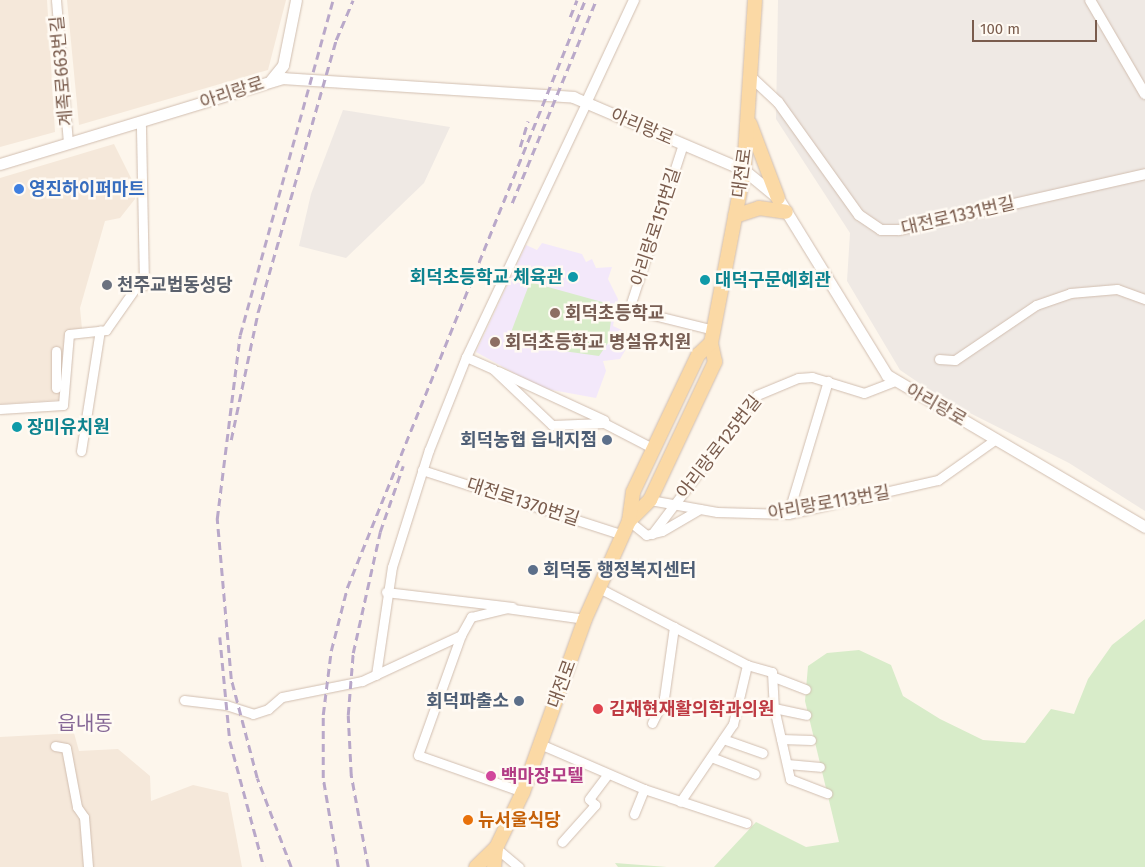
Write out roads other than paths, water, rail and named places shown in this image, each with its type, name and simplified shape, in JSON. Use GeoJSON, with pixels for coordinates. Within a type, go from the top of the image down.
{"type":"FeatureCollection","features":[{"type":"Feature","properties":{"kind":"main road"},"geometry":{"type":"LineString","coordinates":[[271,80],[283,64],[296,0]]}},
{"type":"Feature","properties":{"kind":"main road","name":"대전로"},"geometry":{"type":"LineString","coordinates":[[629,520],[650,500],[715,362],[712,337],[744,170],[755,0]]}},
{"type":"Feature","properties":{"kind":"main road"},"geometry":{"type":"LineString","coordinates":[[283,64],[296,79]]}},
{"type":"Feature","properties":{"kind":"main road","name":"아리랑로"},"geometry":{"type":"LineString","coordinates":[[0,164],[271,80],[296,79],[573,97],[744,170],[778,198],[874,360],[895,381],[1145,527]]}},
{"type":"Feature","properties":{"kind":"main road"},"geometry":{"type":"LineString","coordinates":[[748,119],[778,198]]}},
{"type":"Feature","properties":{"kind":"main road"},"geometry":{"type":"LineString","coordinates":[[735,216],[759,208],[786,212]]}},
{"type":"Feature","properties":{"kind":"main road","name":"대전로"},"geometry":{"type":"LineString","coordinates":[[494,867],[496,848],[523,792],[586,619],[629,520],[633,492],[698,355],[712,337]]}},
{"type":"Feature","properties":{"kind":"main road","name":"대전로"},"geometry":{"type":"LineString","coordinates":[[476,867],[496,848]]}},
{"type":"Feature","properties":{"kind":"street","name":"계족로663번길"},"geometry":{"type":"LineString","coordinates":[[56,0],[68,143]]}},
{"type":"Feature","properties":{"kind":"street"},"geometry":{"type":"LineString","coordinates":[[376,676],[386,592],[422,470],[466,357],[634,0]]}},
{"type":"Feature","properties":{"kind":"street"},"geometry":{"type":"LineString","coordinates":[[1090,0],[1145,94]]}},
{"type":"Feature","properties":{"kind":"street","name":"대전로1331번길"},"geometry":{"type":"LineString","coordinates":[[751,77],[778,102],[859,215],[881,230],[898,230],[1145,174]]}},
{"type":"Feature","properties":{"kind":"street"},"geometry":{"type":"LineString","coordinates":[[0,409],[63,405],[69,334],[100,330],[116,320],[136,287],[144,285],[140,122]]}},
{"type":"Feature","properties":{"kind":"street","name":"아리랑로151번길"},"geometry":{"type":"LineString","coordinates":[[683,144],[629,309],[712,337]]}},
{"type":"Feature","properties":{"kind":"street"},"geometry":{"type":"LineString","coordinates":[[938,360],[955,360],[1036,305],[1070,293],[1117,289],[1145,299]]}},
{"type":"Feature","properties":{"kind":"street"},"geometry":{"type":"LineString","coordinates":[[81,451],[100,330]]}},
{"type":"Feature","properties":{"kind":"street"},"geometry":{"type":"LineString","coordinates":[[56,351],[56,388]]}},
{"type":"Feature","properties":{"kind":"street"},"geometry":{"type":"LineString","coordinates":[[466,357],[618,427],[654,449]]}},
{"type":"Feature","properties":{"kind":"street"},"geometry":{"type":"LineString","coordinates":[[492,369],[552,425],[588,422],[618,427]]}},
{"type":"Feature","properties":{"kind":"street","name":"아리랑로125번길"},"geometry":{"type":"LineString","coordinates":[[652,534],[757,395],[798,378],[828,381],[864,393],[895,381]]}},
{"type":"Feature","properties":{"kind":"street"},"geometry":{"type":"LineString","coordinates":[[788,514],[828,381]]}},
{"type":"Feature","properties":{"kind":"street","name":"아리랑로113번길"},"geometry":{"type":"LineString","coordinates":[[650,500],[700,509],[788,514],[938,480],[996,439]]}},
{"type":"Feature","properties":{"kind":"street","name":"대전로1370번길"},"geometry":{"type":"LineString","coordinates":[[422,470],[623,535]]}},
{"type":"Feature","properties":{"kind":"street"},"geometry":{"type":"LineString","coordinates":[[629,520],[641,532],[652,534],[700,509]]}},
{"type":"Feature","properties":{"kind":"street"},"geometry":{"type":"LineString","coordinates":[[599,588],[747,665],[764,666],[774,677],[806,689]]}},
{"type":"Feature","properties":{"kind":"street"},"geometry":{"type":"LineString","coordinates":[[386,592],[492,601],[515,608],[586,619]]}},
{"type":"Feature","properties":{"kind":"street"},"geometry":{"type":"LineString","coordinates":[[515,608],[471,617],[460,635],[418,755],[523,792]]}},
{"type":"Feature","properties":{"kind":"street"},"geometry":{"type":"LineString","coordinates":[[652,723],[664,698],[674,627]]}},
{"type":"Feature","properties":{"kind":"street"},"geometry":{"type":"LineString","coordinates":[[184,700],[226,705],[253,714],[268,710],[282,697],[376,676],[460,635]]}},
{"type":"Feature","properties":{"kind":"street"},"geometry":{"type":"LineString","coordinates":[[680,802],[733,724],[747,665]]}},
{"type":"Feature","properties":{"kind":"street"},"geometry":{"type":"LineString","coordinates":[[774,677],[774,708],[790,779],[827,794]]}},
{"type":"Feature","properties":{"kind":"street"},"geometry":{"type":"LineString","coordinates":[[774,708],[806,715]]}},
{"type":"Feature","properties":{"kind":"street"},"geometry":{"type":"LineString","coordinates":[[723,738],[763,753]]}},
{"type":"Feature","properties":{"kind":"street"},"geometry":{"type":"LineString","coordinates":[[781,739],[811,740]]}},
{"type":"Feature","properties":{"kind":"street"},"geometry":{"type":"LineString","coordinates":[[540,744],[644,789],[746,823]]}},
{"type":"Feature","properties":{"kind":"street"},"geometry":{"type":"LineString","coordinates":[[55,746],[66,748],[77,807],[84,817],[88,867]]}},
{"type":"Feature","properties":{"kind":"street"},"geometry":{"type":"LineString","coordinates":[[711,757],[756,774]]}},
{"type":"Feature","properties":{"kind":"street"},"geometry":{"type":"LineString","coordinates":[[787,764],[820,767]]}},
{"type":"Feature","properties":{"kind":"street"},"geometry":{"type":"LineString","coordinates":[[562,842],[595,805],[589,799],[608,774]]}},
{"type":"Feature","properties":{"kind":"street"},"geometry":{"type":"LineString","coordinates":[[634,814],[644,789]]}},
{"type":"Feature","properties":{"kind":"street"},"geometry":{"type":"LineString","coordinates":[[496,848],[519,867]]}},
{"type":"Feature","properties":{"kind":"railway"},"geometry":{"type":"LineString","coordinates":[[291,867],[257,778],[231,679],[217,519],[240,335],[333,0]]}},
{"type":"Feature","properties":{"kind":"railway"},"geometry":{"type":"LineString","coordinates":[[231,440],[258,312],[336,40],[353,0]]}},
{"type":"Feature","properties":{"kind":"railway"},"geometry":{"type":"LineString","coordinates":[[570,17],[577,0]]}},
{"type":"Feature","properties":{"kind":"railway"},"geometry":{"type":"LineString","coordinates":[[338,867],[323,778],[323,715],[331,651],[347,588],[585,0]]}},
{"type":"Feature","properties":{"kind":"railway"},"geometry":{"type":"LineString","coordinates":[[512,203],[596,0]]}},
{"type":"Feature","properties":{"kind":"railway"},"geometry":{"type":"LineString","coordinates":[[520,147],[528,121]]}},
{"type":"Feature","properties":{"kind":"railway"},"geometry":{"type":"LineString","coordinates":[[368,867],[351,775],[348,715],[353,653],[380,532],[403,466]]}},
{"type":"Feature","properties":{"kind":"railway"},"geometry":{"type":"LineString","coordinates":[[220,637],[230,741],[264,867]]}},
{"type":"Feature","properties":{"kind":"place","name":"영진하이퍼마트"},"geometry":{"type":"Point","coordinates":[19,189]}},
{"type":"Feature","properties":{"kind":"place","name":"회덕초등학교 체육관"},"geometry":{"type":"Point","coordinates":[573,277]}},
{"type":"Feature","properties":{"kind":"place","name":"대덕구문예회관"},"geometry":{"type":"Point","coordinates":[705,280]}},
{"type":"Feature","properties":{"kind":"place","name":"천주교법동성당"},"geometry":{"type":"Point","coordinates":[107,285]}},
{"type":"Feature","properties":{"kind":"place","name":"회덕초등학교"},"geometry":{"type":"Point","coordinates":[555,313]}},
{"type":"Feature","properties":{"kind":"place","name":"회덕초등학교 병설유치원"},"geometry":{"type":"Point","coordinates":[495,342]}},
{"type":"Feature","properties":{"kind":"place","name":"장미유치원"},"geometry":{"type":"Point","coordinates":[17,427]}},
{"type":"Feature","properties":{"kind":"place","name":"회덕농협 읍내지점"},"geometry":{"type":"Point","coordinates":[607,440]}},
{"type":"Feature","properties":{"kind":"place","name":"회덕동 행정복지센터"},"geometry":{"type":"Point","coordinates":[533,570]}},
{"type":"Feature","properties":{"kind":"place","name":"회덕파출소"},"geometry":{"type":"Point","coordinates":[519,701]}},
{"type":"Feature","properties":{"kind":"place","name":"김재현재활의학과의원"},"geometry":{"type":"Point","coordinates":[598,709]}},
{"type":"Feature","properties":{"kind":"place","name":"백마장모텔"},"geometry":{"type":"Point","coordinates":[491,776]}},
{"type":"Feature","properties":{"kind":"place","name":"뉴서울식당"},"geometry":{"type":"Point","coordinates":[468,820]}},
{"type":"Feature","properties":{"kind":"district","name":"읍내동"},"geometry":{"type":"Point","coordinates":[85,723]}}]}
